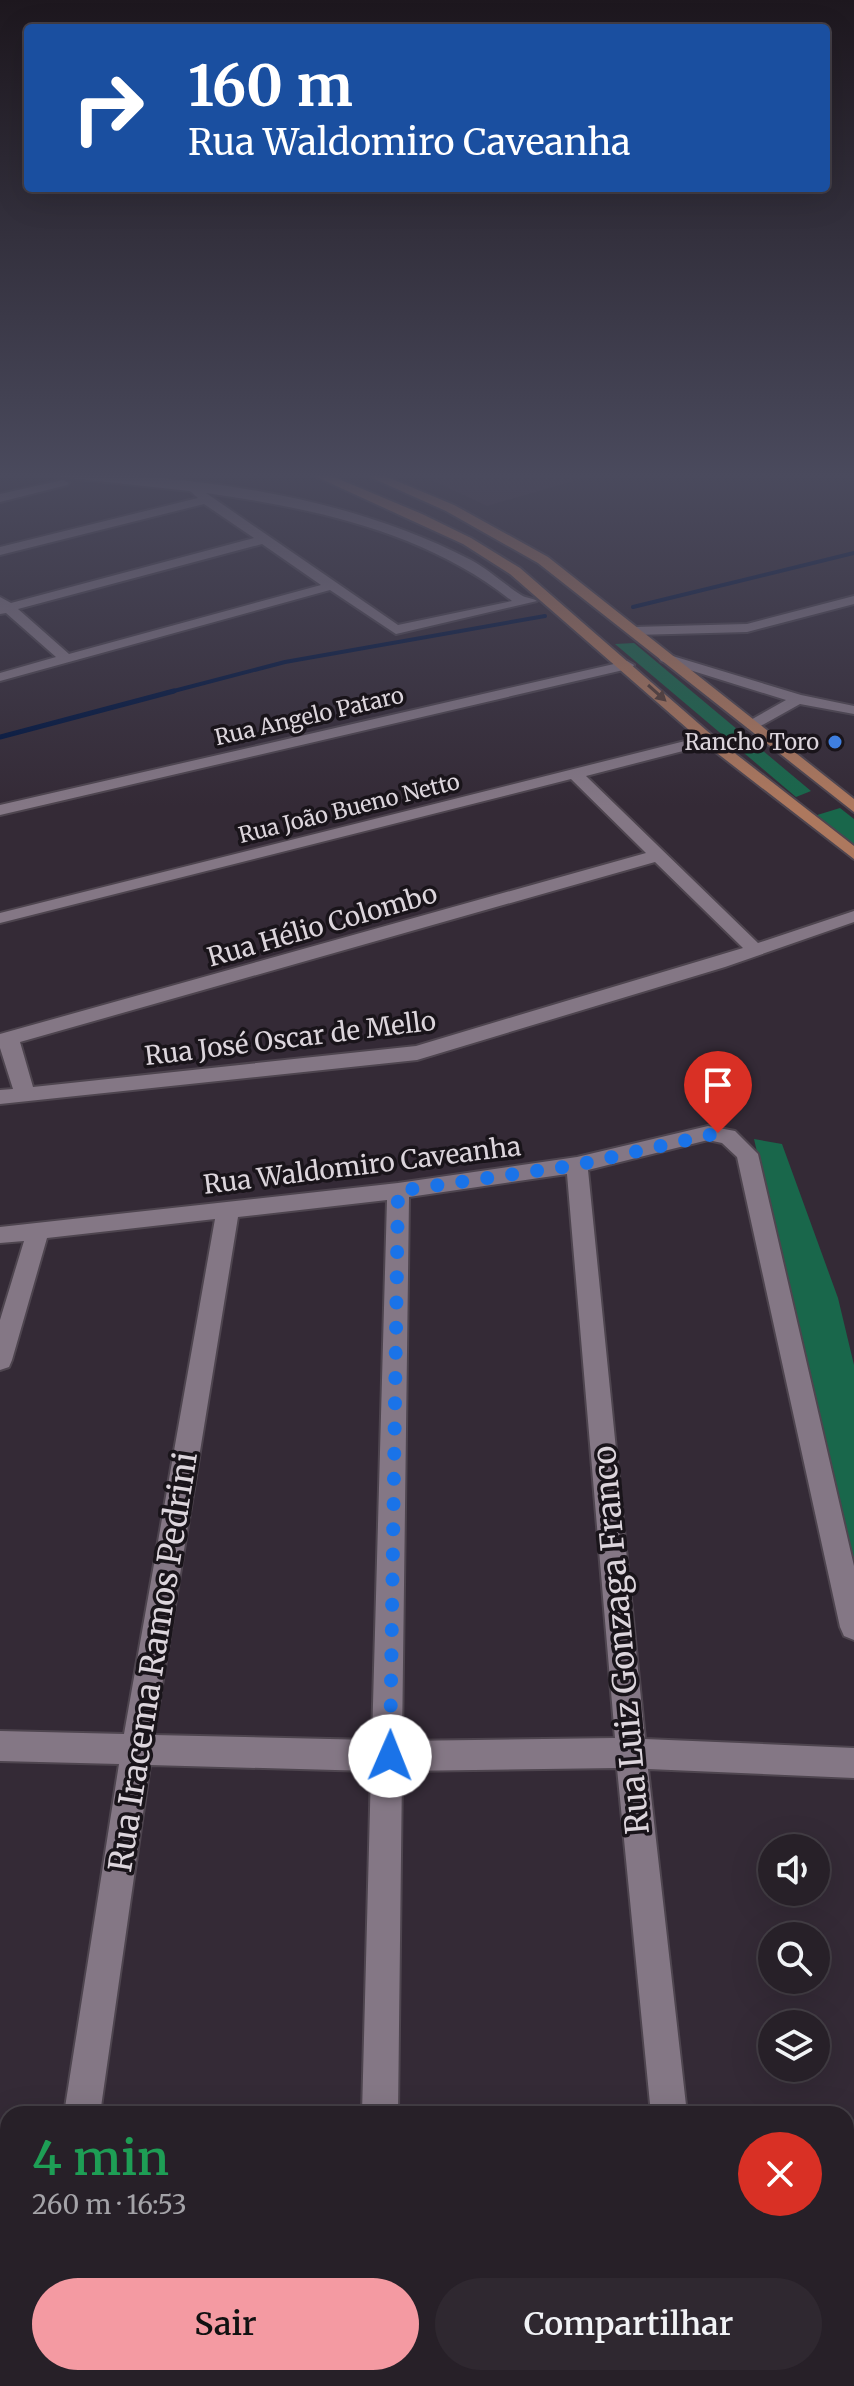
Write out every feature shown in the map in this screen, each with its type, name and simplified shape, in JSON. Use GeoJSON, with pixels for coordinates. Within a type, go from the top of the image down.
{"type":"FeatureCollection","features":[{"type":"Feature","properties":{"kind":"main road"},"geometry":{"type":"LineString","coordinates":[[527,583],[627,665],[709,740],[854,854]]}},
{"type":"Feature","properties":{"kind":"main road"},"geometry":{"type":"LineString","coordinates":[[573,583],[852,806]]}},
{"type":"Feature","properties":{"kind":"main road"},"geometry":{"type":"LineString","coordinates":[[586,631],[638,634]]}},
{"type":"Feature","properties":{"kind":"main road"},"geometry":{"type":"LineString","coordinates":[[805,815],[823,806],[852,806]]}},
{"type":"Feature","properties":{"kind":"street"},"geometry":{"type":"LineString","coordinates":[[3,606],[92,583]]}},
{"type":"Feature","properties":{"kind":"street"},"geometry":{"type":"LineString","coordinates":[[327,583],[396,630],[547,598]]}},
{"type":"Feature","properties":{"kind":"street"},"geometry":{"type":"LineString","coordinates":[[494,583],[523,603]]}},
{"type":"Feature","properties":{"kind":"street"},"geometry":{"type":"LineString","coordinates":[[0,677],[331,586]]}},
{"type":"Feature","properties":{"kind":"street"},"geometry":{"type":"LineString","coordinates":[[638,634],[747,628],[854,600]]}},
{"type":"Feature","properties":{"kind":"street"},"geometry":{"type":"LineString","coordinates":[[3,606],[67,659]]}},
{"type":"Feature","properties":{"kind":"street"},"geometry":{"type":"LineString","coordinates":[[666,658],[798,699],[854,710]]}},
{"type":"Feature","properties":{"kind":"street","name":"Rua Angelo Pataro"},"geometry":{"type":"LineString","coordinates":[[0,810],[627,665]]}},
{"type":"Feature","properties":{"kind":"street"},"geometry":{"type":"LineString","coordinates":[[752,725],[798,699]]}},
{"type":"Feature","properties":{"kind":"street","name":"Rua João Bueno Netto"},"geometry":{"type":"LineString","coordinates":[[0,918],[709,740]]}},
{"type":"Feature","properties":{"kind":"street"},"geometry":{"type":"LineString","coordinates":[[575,774],[756,951]]}},
{"type":"Feature","properties":{"kind":"street","name":"Rua Hélio Colombo"},"geometry":{"type":"LineString","coordinates":[[4,1040],[656,856]]}},
{"type":"Feature","properties":{"kind":"street","name":"Rua José Oscar de Mello"},"geometry":{"type":"LineString","coordinates":[[0,1097],[417,1053],[756,951],[854,916]]}},
{"type":"Feature","properties":{"kind":"street"},"geometry":{"type":"LineString","coordinates":[[4,1040],[25,1095]]}},
{"type":"Feature","properties":{"kind":"street","name":"Rua Waldomiro Caveanha"},"geometry":{"type":"LineString","coordinates":[[0,1235],[398,1191],[577,1165],[708,1133],[728,1136],[747,1154],[854,1627]]}},
{"type":"Feature","properties":{"kind":"street","name":"Rua Luiz Gonzaga Franco"},"geometry":{"type":"LineString","coordinates":[[577,1165],[631,1753],[668,2106]]}},
{"type":"Feature","properties":{"kind":"street"},"geometry":{"type":"LineString","coordinates":[[380,2106],[390,1756],[398,1191]]}},
{"type":"Feature","properties":{"kind":"street","name":"Rua Iracema Ramos Pedrini"},"geometry":{"type":"LineString","coordinates":[[83,2106],[137,1748],[228,1211]]}},
{"type":"Feature","properties":{"kind":"street"},"geometry":{"type":"LineString","coordinates":[[0,1360],[38,1231]]}},
{"type":"Feature","properties":{"kind":"street"},"geometry":{"type":"LineString","coordinates":[[0,1746],[390,1756],[631,1753],[854,1763]]}},
{"type":"Feature","properties":{"kind":"green space"},"geometry":{"type":"Polygon","coordinates":[[[634,643],[811,791],[796,797],[615,644],[634,643]]]}},
{"type":"Feature","properties":{"kind":"green space"},"geometry":{"type":"Polygon","coordinates":[[[840,808],[854,819],[854,846],[814,816],[840,808]]]}},
{"type":"Feature","properties":{"kind":"green space"},"geometry":{"type":"Polygon","coordinates":[[[754,1139],[782,1144],[838,1298],[854,1365],[854,1572],[754,1139]]]}},
{"type":"Feature","properties":{"kind":"waterway"},"geometry":{"type":"LineString","coordinates":[[633,607],[730,583]]}},
{"type":"Feature","properties":{"kind":"waterway"},"geometry":{"type":"LineString","coordinates":[[166,693],[285,662],[545,616]]}},
{"type":"Feature","properties":{"kind":"waterway"},"geometry":{"type":"LineString","coordinates":[[0,737],[174,691]]}},
{"type":"Feature","properties":{"kind":"place","name":"Rancho Toro"},"geometry":{"type":"Point","coordinates":[835,742]}},
{"type":"Feature","properties":{"kind":"route"},"geometry":{"type":"LineString","coordinates":[[390,1756],[398,1191],[577,1165],[718,1133]]}}]}
